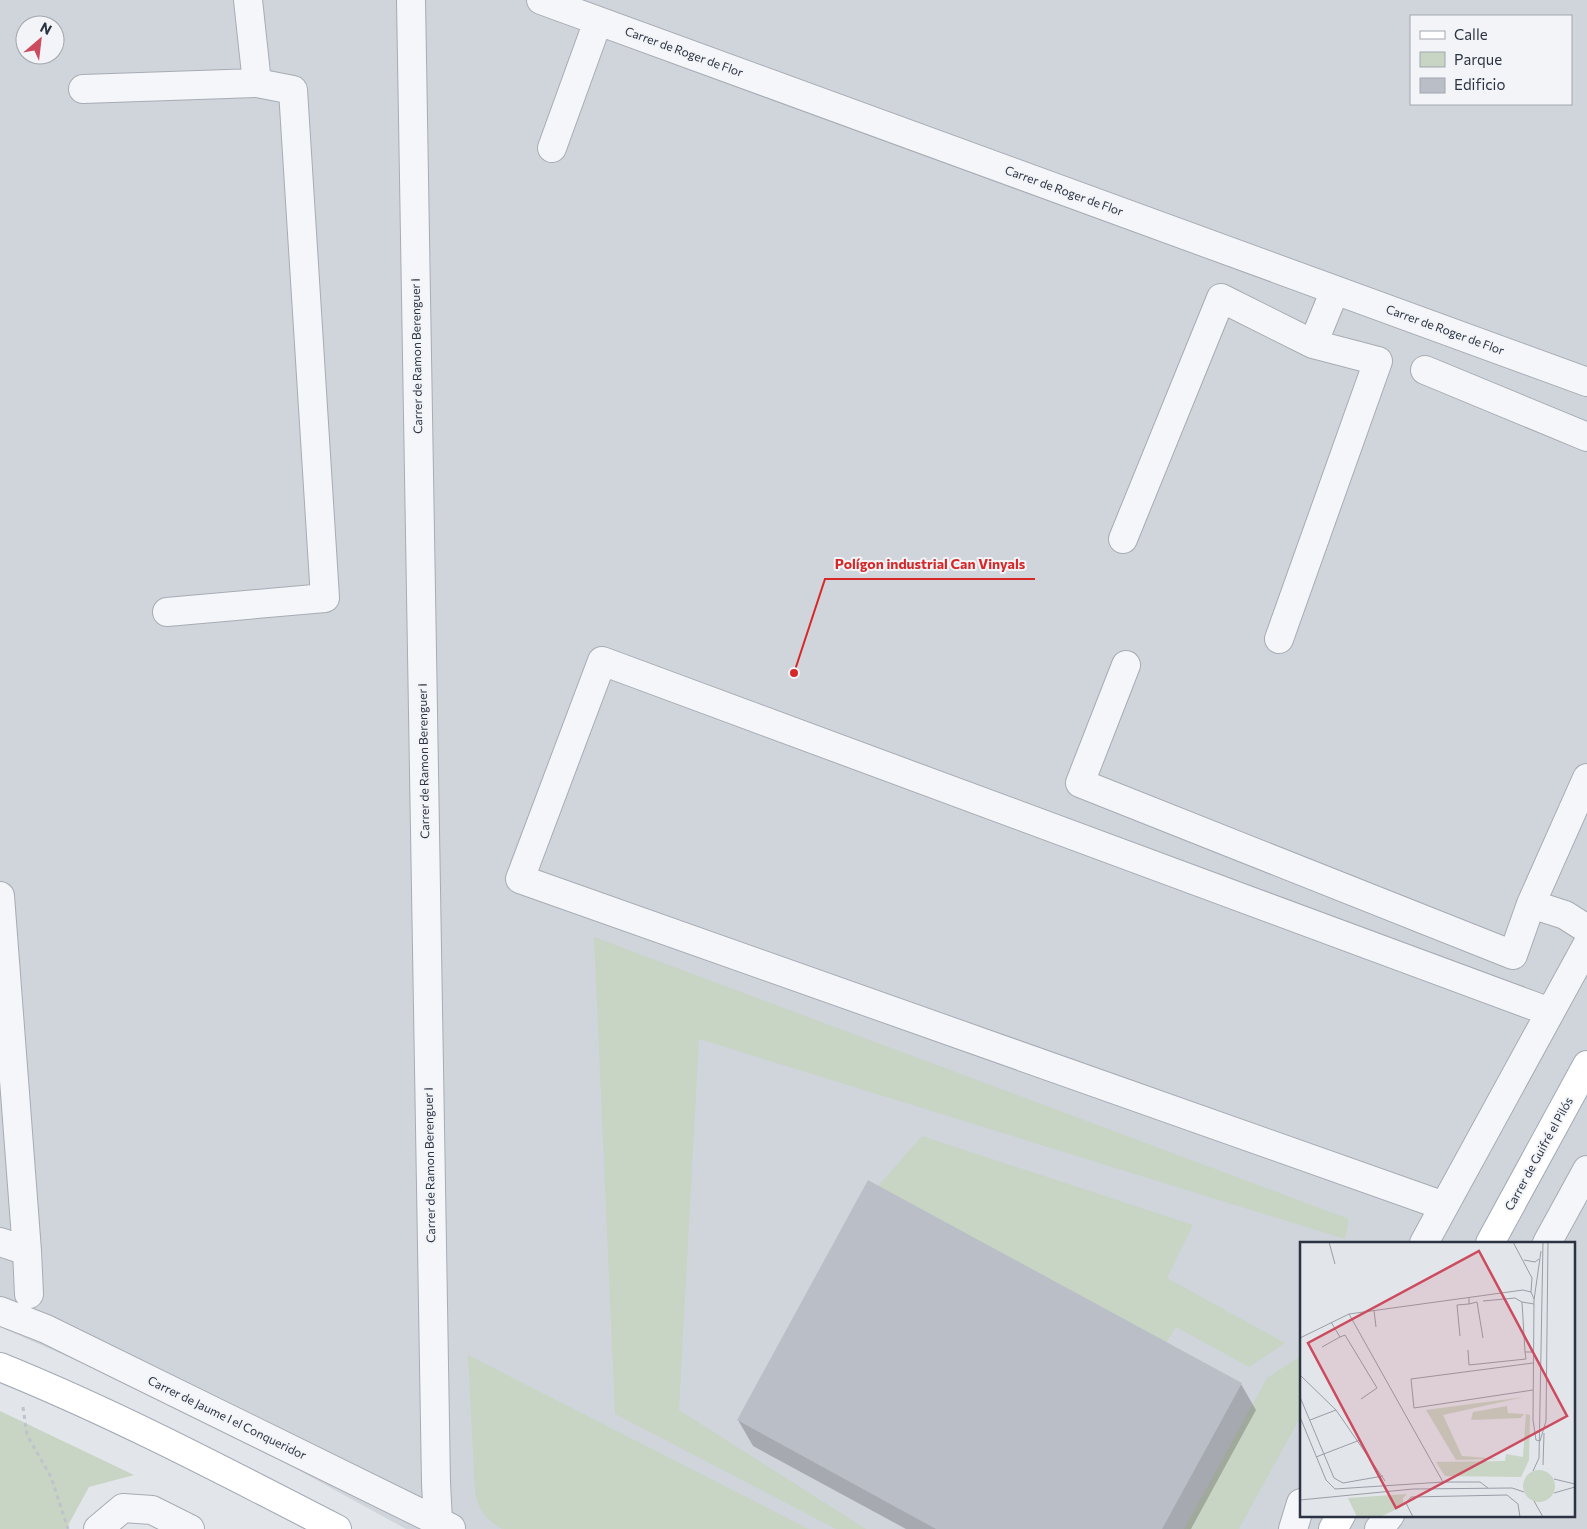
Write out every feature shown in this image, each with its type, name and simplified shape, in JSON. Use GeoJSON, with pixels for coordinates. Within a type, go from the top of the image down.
{"type":"FeatureCollection","features":[{"type":"Feature","properties":{"kind":"main road","name":"Carrer de Guifré el Pilós"},"geometry":{"type":"LineString","coordinates":[[1491,1242],[1587,1066]]}},
{"type":"Feature","properties":{"kind":"main road"},"geometry":{"type":"LineString","coordinates":[[9,1371],[111,1416],[337,1529]]}},
{"type":"Feature","properties":{"kind":"main road"},"geometry":{"type":"LineString","coordinates":[[1333,1529],[1340,1516]]}},
{"type":"Feature","properties":{"kind":"street"},"geometry":{"type":"LineString","coordinates":[[248,0],[257,83]]}},
{"type":"Feature","properties":{"kind":"street","name":"Carrer de Ramon Berenguer I"},"geometry":{"type":"LineString","coordinates":[[411,0],[436,1483],[445,1525]]}},
{"type":"Feature","properties":{"kind":"street","name":"Carrer de Roger de Flor"},"geometry":{"type":"LineString","coordinates":[[541,0],[1587,382]]}},
{"type":"Feature","properties":{"kind":"street"},"geometry":{"type":"LineString","coordinates":[[552,148],[598,21]]}},
{"type":"Feature","properties":{"kind":"street"},"geometry":{"type":"LineString","coordinates":[[83,89],[257,83],[293,90],[325,598],[167,612]]}},
{"type":"Feature","properties":{"kind":"street"},"geometry":{"type":"LineString","coordinates":[[1313,344],[1335,290]]}},
{"type":"Feature","properties":{"kind":"street"},"geometry":{"type":"LineString","coordinates":[[1123,539],[1221,298],[1313,344],[1378,361],[1279,638]]}},
{"type":"Feature","properties":{"kind":"street"},"geometry":{"type":"LineString","coordinates":[[1424,370],[1587,437]]}},
{"type":"Feature","properties":{"kind":"street"},"geometry":{"type":"LineString","coordinates":[[1444,1206],[520,879],[602,661],[1550,1012]]}},
{"type":"Feature","properties":{"kind":"street"},"geometry":{"type":"LineString","coordinates":[[1126,665],[1080,783],[1513,955],[1531,904],[1587,778]]}},
{"type":"Feature","properties":{"kind":"street"},"geometry":{"type":"LineString","coordinates":[[0,899],[29,1294]]}},
{"type":"Feature","properties":{"kind":"street"},"geometry":{"type":"LineString","coordinates":[[1531,904],[1565,915],[1587,929]]}},
{"type":"Feature","properties":{"kind":"street"},"geometry":{"type":"LineString","coordinates":[[1425,1242],[1587,945]]}},
{"type":"Feature","properties":{"kind":"street"},"geometry":{"type":"LineString","coordinates":[[1548,1242],[1587,1170]]}},
{"type":"Feature","properties":{"kind":"street"},"geometry":{"type":"LineString","coordinates":[[0,1242],[27,1251]]}},
{"type":"Feature","properties":{"kind":"street","name":"Carrer de Jaume I el Conqueridor"},"geometry":{"type":"LineString","coordinates":[[0,1311],[46,1329],[445,1525]]}},
{"type":"Feature","properties":{"kind":"street"},"geometry":{"type":"LineString","coordinates":[[1293,1529],[1300,1506]]}},
{"type":"Feature","properties":{"kind":"street"},"geometry":{"type":"LineString","coordinates":[[98,1529],[123,1508],[152,1510],[190,1529]]}},
{"type":"Feature","properties":{"kind":"street"},"geometry":{"type":"LineString","coordinates":[[1379,1529],[1389,1516]]}},
{"type":"Feature","properties":{"kind":"path"},"geometry":{"type":"LineString","coordinates":[[9,1371],[27,1434],[51,1477],[68,1529]]}},
{"type":"Feature","properties":{"kind":"shaded area"},"geometry":{"type":"Polygon","coordinates":[[[0,0],[1587,0],[1587,1529],[406,1529],[185,1408],[0,1327],[0,0]]]}},
{"type":"Feature","properties":{"kind":"green space"},"geometry":{"type":"Polygon","coordinates":[[[594,937],[1349,1219],[1345,1239],[699,1039],[679,1410],[866,1529],[836,1529],[615,1414],[594,937]]]}},
{"type":"Feature","properties":{"kind":"green space"},"geometry":{"type":"Polygon","coordinates":[[[922,1136],[1193,1225],[1167,1278],[1285,1343],[1249,1367],[1176,1327],[1166,1343],[878,1186],[922,1136]]]}},
{"type":"Feature","properties":{"kind":"green space"},"geometry":{"type":"Polygon","coordinates":[[[468,1355],[809,1529],[502,1529],[491,1522],[484,1514],[475,1493],[468,1355]]]}},
{"type":"Feature","properties":{"kind":"green space"},"geometry":{"type":"Polygon","coordinates":[[[1300,1357],[1300,1418],[1239,1529],[1184,1529],[1267,1378],[1300,1357]]]}},
{"type":"Feature","properties":{"kind":"green space"},"geometry":{"type":"Polygon","coordinates":[[[0,1411],[134,1475],[89,1487],[66,1529],[0,1529],[0,1411]]]}},
{"type":"Feature","properties":{"kind":"building"},"geometry":{"type":"Polygon","coordinates":[[[868,1180],[1242,1383],[1162,1529],[936,1529],[737,1420],[868,1180]]]}},
{"type":"Feature","properties":{"kind":"place","name":"Polígon industrial Can Vinyals"},"geometry":{"type":"Point","coordinates":[794,673]}}]}
